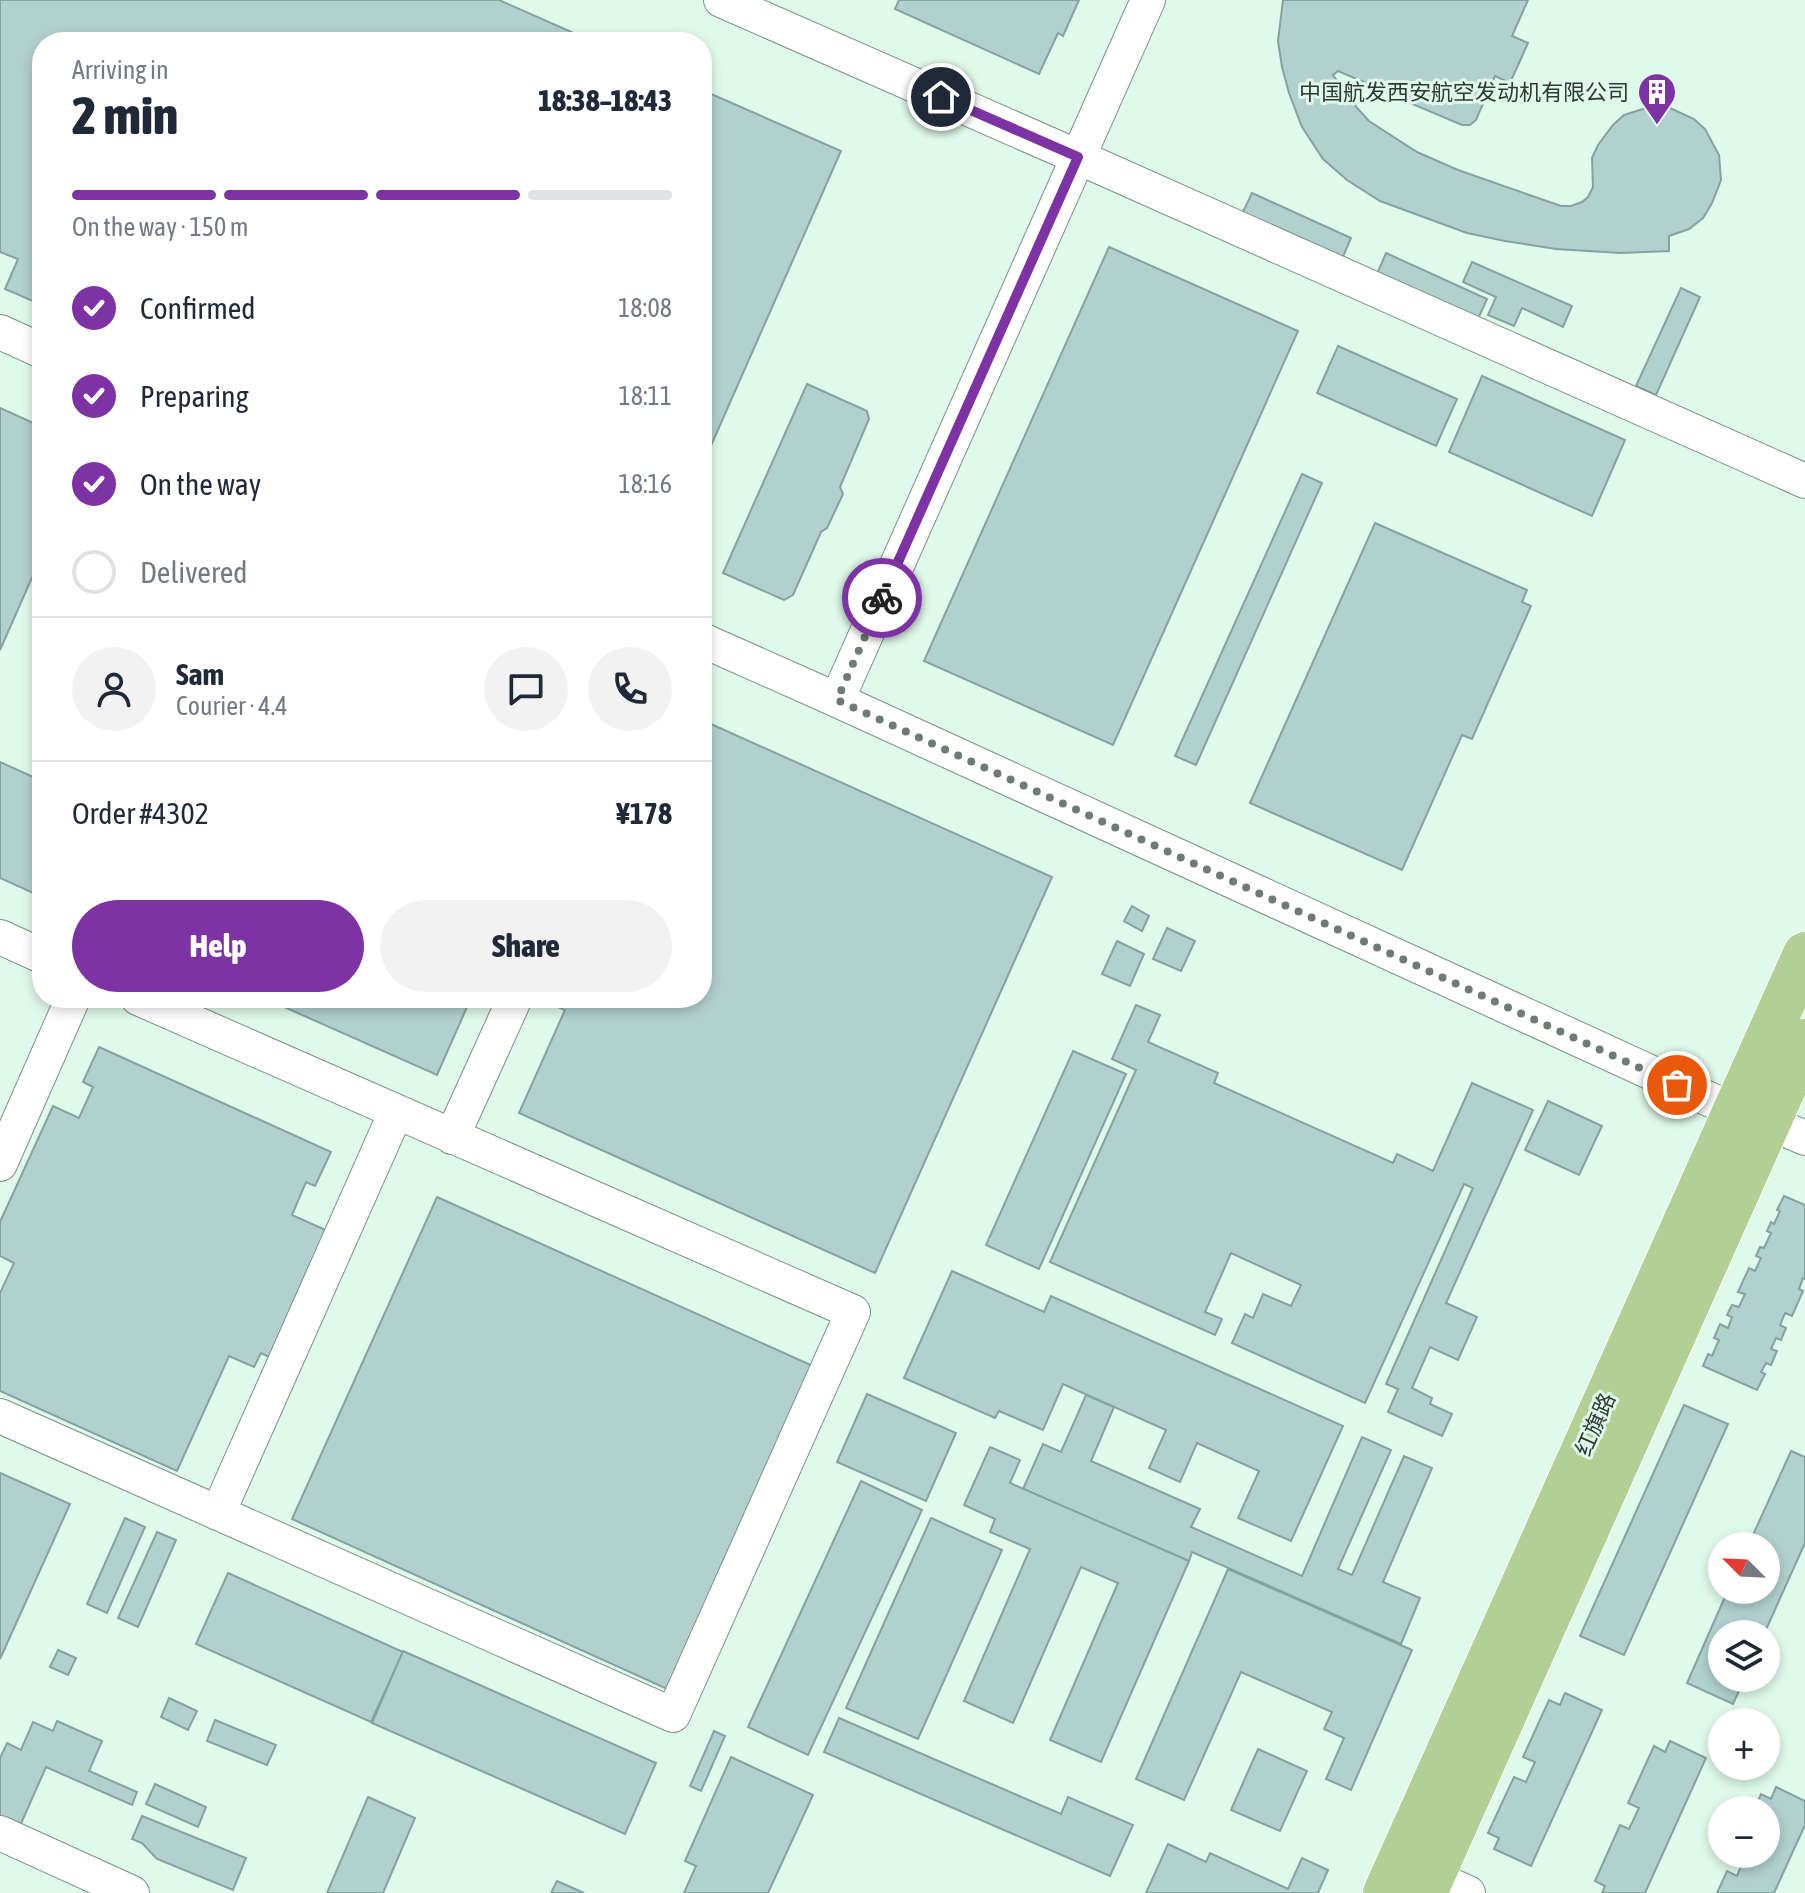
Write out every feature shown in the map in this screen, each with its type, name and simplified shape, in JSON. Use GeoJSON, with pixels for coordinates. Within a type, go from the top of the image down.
{"type":"FeatureCollection","features":[{"type":"Feature","properties":{"kind":"main road","name":"红旗路"},"geometry":{"type":"LineString","coordinates":[[1769,1124],[1805,954]]}},
{"type":"Feature","properties":{"kind":"main road","name":"红旗路"},"geometry":{"type":"LineString","coordinates":[[1422,1884],[1805,1041]]}},
{"type":"Feature","properties":{"kind":"street"},"geometry":{"type":"LineString","coordinates":[[721,0],[1805,481]]}},
{"type":"Feature","properties":{"kind":"street"},"geometry":{"type":"LineString","coordinates":[[837,700],[1148,0]]}},
{"type":"Feature","properties":{"kind":"street"},"geometry":{"type":"LineString","coordinates":[[0,332],[32,346]]}},
{"type":"Feature","properties":{"kind":"street"},"geometry":{"type":"LineString","coordinates":[[712,644],[1769,1124]]}},
{"type":"Feature","properties":{"kind":"street"},"geometry":{"type":"LineString","coordinates":[[0,937],[32,951]]}},
{"type":"Feature","properties":{"kind":"street"},"geometry":{"type":"LineString","coordinates":[[0,1164],[69,1008]]}},
{"type":"Feature","properties":{"kind":"street"},"geometry":{"type":"LineString","coordinates":[[0,1416],[673,1715],[853,1312],[161,1008]]}},
{"type":"Feature","properties":{"kind":"street"},"geometry":{"type":"LineString","coordinates":[[452,1137],[510,1008]]}},
{"type":"Feature","properties":{"kind":"street"},"geometry":{"type":"LineString","coordinates":[[218,1513],[396,1112]]}},
{"type":"Feature","properties":{"kind":"street"},"geometry":{"type":"LineString","coordinates":[[0,1833],[132,1893]]}},
{"type":"Feature","properties":{"kind":"building"},"geometry":{"type":"Polygon","coordinates":[[[0,0],[499,0],[571,32],[32,32],[32,301],[5,289],[18,259],[0,252],[0,0]]]}},
{"type":"Feature","properties":{"kind":"building"},"geometry":{"type":"Polygon","coordinates":[[[899,0],[1079,0],[1063,36],[1058,33],[1039,74],[895,9],[899,0]]]}},
{"type":"Feature","properties":{"kind":"building","name":"中国航发西安航空发动机有限公司"},"geometry":{"type":"Polygon","coordinates":[[[1283,0],[1528,0],[1512,36],[1528,43],[1510,83],[1495,76],[1476,120],[1470,125],[1462,125],[1410,103],[1412,98],[1391,88],[1389,93],[1338,71],[1333,75],[1369,121],[1417,152],[1458,170],[1561,206],[1571,206],[1588,197],[1593,187],[1592,158],[1598,145],[1624,115],[1643,109],[1670,108],[1694,119],[1705,129],[1719,155],[1721,180],[1712,203],[1703,218],[1689,229],[1669,236],[1669,251],[1620,253],[1556,249],[1467,233],[1380,201],[1347,180],[1323,159],[1302,127],[1289,93],[1278,41],[1283,0]]]}},
{"type":"Feature","properties":{"kind":"building"},"geometry":{"type":"Polygon","coordinates":[[[712,94],[841,151],[712,443],[712,94]]]}},
{"type":"Feature","properties":{"kind":"building"},"geometry":{"type":"Polygon","coordinates":[[[1252,193],[1351,238],[1342,259],[1242,214],[1252,193]]]}},
{"type":"Feature","properties":{"kind":"building"},"geometry":{"type":"Polygon","coordinates":[[[1109,247],[1298,331],[1113,745],[924,661],[1109,247]]]}},
{"type":"Feature","properties":{"kind":"building"},"geometry":{"type":"Polygon","coordinates":[[[1386,253],[1487,299],[1478,319],[1377,274],[1386,253]]]}},
{"type":"Feature","properties":{"kind":"building"},"geometry":{"type":"Polygon","coordinates":[[[1472,262],[1572,306],[1563,327],[1522,308],[1514,326],[1488,315],[1496,297],[1463,282],[1472,262]]]}},
{"type":"Feature","properties":{"kind":"building"},"geometry":{"type":"Polygon","coordinates":[[[1681,288],[1700,297],[1656,395],[1636,386],[1681,288]]]}},
{"type":"Feature","properties":{"kind":"building"},"geometry":{"type":"Polygon","coordinates":[[[1338,346],[1457,399],[1436,446],[1317,393],[1338,346]]]}},
{"type":"Feature","properties":{"kind":"building"},"geometry":{"type":"Polygon","coordinates":[[[1482,376],[1625,440],[1592,516],[1449,452],[1482,376]]]}},
{"type":"Feature","properties":{"kind":"building"},"geometry":{"type":"Polygon","coordinates":[[[807,384],[867,411],[869,419],[840,487],[843,494],[827,528],[821,532],[793,595],[784,600],[723,573],[807,384]]]}},
{"type":"Feature","properties":{"kind":"building"},"geometry":{"type":"Polygon","coordinates":[[[0,408],[32,422],[32,578],[0,650],[0,408]]]}},
{"type":"Feature","properties":{"kind":"building"},"geometry":{"type":"Polygon","coordinates":[[[1302,474],[1322,483],[1196,765],[1175,756],[1302,474]]]}},
{"type":"Feature","properties":{"kind":"building"},"geometry":{"type":"Polygon","coordinates":[[[1375,523],[1527,590],[1522,602],[1531,606],[1472,739],[1462,735],[1402,870],[1250,803],[1375,523]]]}},
{"type":"Feature","properties":{"kind":"building"},"geometry":{"type":"Polygon","coordinates":[[[712,724],[1052,877],[875,1273],[519,1113],[565,1010],[560,1008],[712,1008],[712,724]]]}},
{"type":"Feature","properties":{"kind":"building"},"geometry":{"type":"Polygon","coordinates":[[[0,762],[32,776],[32,892],[0,878],[0,762]]]}},
{"type":"Feature","properties":{"kind":"building"},"geometry":{"type":"Polygon","coordinates":[[[1132,906],[1149,916],[1142,931],[1124,921],[1132,906]]]}},
{"type":"Feature","properties":{"kind":"building"},"geometry":{"type":"Polygon","coordinates":[[[1167,928],[1195,941],[1181,971],[1153,959],[1167,928]]]}},
{"type":"Feature","properties":{"kind":"building"},"geometry":{"type":"Polygon","coordinates":[[[1117,941],[1144,954],[1130,986],[1102,974],[1117,941]]]}},
{"type":"Feature","properties":{"kind":"building"},"geometry":{"type":"Polygon","coordinates":[[[1136,1005],[1160,1015],[1148,1042],[1218,1073],[1214,1083],[1393,1163],[1397,1154],[1433,1171],[1472,1083],[1533,1110],[1446,1303],[1477,1317],[1458,1360],[1430,1347],[1412,1388],[1432,1398],[1430,1404],[1452,1414],[1442,1436],[1388,1412],[1398,1389],[1386,1384],[1473,1188],[1464,1184],[1365,1403],[1232,1343],[1245,1314],[1253,1318],[1263,1294],[1291,1306],[1301,1285],[1231,1253],[1205,1312],[1222,1319],[1215,1335],[1050,1262],[1136,1070],[1112,1059],[1136,1005]]]}},
{"type":"Feature","properties":{"kind":"building"},"geometry":{"type":"Polygon","coordinates":[[[286,1008],[467,1008],[437,1075],[286,1008]]]}},
{"type":"Feature","properties":{"kind":"building"},"geometry":{"type":"Polygon","coordinates":[[[99,1047],[331,1152],[315,1186],[306,1182],[292,1215],[330,1232],[273,1359],[261,1353],[254,1367],[229,1356],[177,1471],[0,1391],[0,1293],[14,1263],[0,1256],[0,1222],[53,1106],[79,1118],[93,1087],[83,1082],[99,1047]]]}},
{"type":"Feature","properties":{"kind":"building"},"geometry":{"type":"Polygon","coordinates":[[[1073,1051],[1126,1074],[1039,1269],[986,1245],[1073,1051]]]}},
{"type":"Feature","properties":{"kind":"building"},"geometry":{"type":"Polygon","coordinates":[[[1548,1101],[1602,1126],[1579,1175],[1525,1150],[1548,1101]]]}},
{"type":"Feature","properties":{"kind":"building"},"geometry":{"type":"Polygon","coordinates":[[[1784,1196],[1805,1205],[1805,1279],[1792,1316],[1785,1313],[1780,1325],[1786,1328],[1781,1340],[1776,1338],[1771,1349],[1777,1351],[1771,1365],[1766,1363],[1761,1372],[1765,1374],[1757,1390],[1703,1366],[1708,1354],[1712,1356],[1719,1340],[1714,1338],[1720,1324],[1728,1328],[1732,1317],[1727,1315],[1732,1305],[1739,1307],[1745,1294],[1738,1292],[1749,1268],[1755,1271],[1761,1258],[1756,1256],[1771,1233],[1767,1231],[1771,1222],[1774,1224],[1784,1196]]]}},
{"type":"Feature","properties":{"kind":"building"},"geometry":{"type":"Polygon","coordinates":[[[437,1197],[833,1375],[687,1698],[292,1519],[437,1197]]]}},
{"type":"Feature","properties":{"kind":"building"},"geometry":{"type":"Polygon","coordinates":[[[952,1271],[1044,1312],[1051,1296],[1343,1426],[1291,1541],[1238,1518],[1259,1471],[1197,1443],[1180,1482],[1149,1468],[1166,1430],[1063,1384],[1043,1430],[999,1411],[995,1418],[904,1378],[952,1271]]]}},
{"type":"Feature","properties":{"kind":"building"},"geometry":{"type":"Polygon","coordinates":[[[867,1394],[956,1433],[926,1501],[837,1462],[867,1394]]]}},
{"type":"Feature","properties":{"kind":"building"},"geometry":{"type":"Polygon","coordinates":[[[1086,1395],[1114,1407],[1091,1461],[1200,1509],[1191,1527],[1302,1576],[1362,1437],[1391,1450],[1338,1569],[1352,1575],[1404,1456],[1432,1468],[1383,1582],[1420,1598],[1401,1644],[1192,1552],[1189,1561],[1023,1489],[1043,1444],[1061,1452],[1086,1395]]]}},
{"type":"Feature","properties":{"kind":"building"},"geometry":{"type":"Polygon","coordinates":[[[1684,1405],[1728,1424],[1624,1655],[1580,1636],[1684,1405]]]}},
{"type":"Feature","properties":{"kind":"building"},"geometry":{"type":"Polygon","coordinates":[[[990,1447],[1020,1460],[1010,1483],[1189,1561],[1101,1762],[1050,1740],[1118,1583],[1081,1567],[1013,1723],[964,1701],[1030,1549],[990,1532],[995,1519],[964,1505],[990,1447]]]}},
{"type":"Feature","properties":{"kind":"building"},"geometry":{"type":"Polygon","coordinates":[[[1791,1451],[1805,1457],[1805,1543],[1780,1598],[1780,1532],[1754,1532],[1791,1451]]]}},
{"type":"Feature","properties":{"kind":"building"},"geometry":{"type":"Polygon","coordinates":[[[0,1473],[70,1504],[0,1659],[0,1473]]]}},
{"type":"Feature","properties":{"kind":"building"},"geometry":{"type":"Polygon","coordinates":[[[861,1481],[922,1510],[808,1755],[748,1727],[861,1481]]]}},
{"type":"Feature","properties":{"kind":"building"},"geometry":{"type":"Polygon","coordinates":[[[125,1518],[145,1527],[107,1613],[87,1604],[125,1518]]]}},
{"type":"Feature","properties":{"kind":"building"},"geometry":{"type":"Polygon","coordinates":[[[931,1518],[1002,1550],[918,1739],[846,1708],[931,1518]]]}},
{"type":"Feature","properties":{"kind":"building"},"geometry":{"type":"Polygon","coordinates":[[[157,1532],[176,1540],[138,1627],[118,1618],[157,1532]]]}},
{"type":"Feature","properties":{"kind":"building"},"geometry":{"type":"Polygon","coordinates":[[[1228,1569],[1412,1650],[1351,1790],[1326,1779],[1344,1738],[1324,1729],[1332,1712],[1241,1672],[1184,1800],[1136,1779],[1228,1569]]]}},
{"type":"Feature","properties":{"kind":"building"},"geometry":{"type":"Polygon","coordinates":[[[228,1573],[403,1652],[371,1722],[196,1644],[228,1573]]]}},
{"type":"Feature","properties":{"kind":"building"},"geometry":{"type":"Polygon","coordinates":[[[1722,1604],[1778,1604],[1770,1620],[1715,1620],[1722,1604]]]}},
{"type":"Feature","properties":{"kind":"building"},"geometry":{"type":"Polygon","coordinates":[[[1708,1635],[1708,1692],[1739,1692],[1733,1704],[1687,1683],[1708,1635]]]}},
{"type":"Feature","properties":{"kind":"building"},"geometry":{"type":"Polygon","coordinates":[[[58,1650],[76,1658],[68,1675],[50,1667],[58,1650]]]}},
{"type":"Feature","properties":{"kind":"building"},"geometry":{"type":"Polygon","coordinates":[[[403,1651],[656,1763],[625,1834],[372,1723],[403,1651]]]}},
{"type":"Feature","properties":{"kind":"building"},"geometry":{"type":"Polygon","coordinates":[[[1565,1693],[1602,1710],[1531,1866],[1494,1849],[1499,1838],[1488,1833],[1514,1777],[1526,1782],[1535,1762],[1523,1757],[1549,1700],[1560,1705],[1565,1693]]]}},
{"type":"Feature","properties":{"kind":"building"},"geometry":{"type":"Polygon","coordinates":[[[169,1698],[197,1711],[188,1730],[161,1717],[169,1698]]]}},
{"type":"Feature","properties":{"kind":"building"},"geometry":{"type":"Polygon","coordinates":[[[839,1718],[1061,1814],[1068,1797],[1133,1825],[1110,1876],[824,1752],[839,1718]]]}},
{"type":"Feature","properties":{"kind":"building"},"geometry":{"type":"Polygon","coordinates":[[[215,1720],[276,1745],[267,1765],[207,1741],[215,1720]]]}},
{"type":"Feature","properties":{"kind":"building"},"geometry":{"type":"Polygon","coordinates":[[[57,1721],[102,1741],[89,1771],[137,1792],[132,1805],[46,1767],[12,1844],[0,1838],[0,1758],[7,1743],[21,1750],[33,1722],[53,1731],[57,1721]]]}},
{"type":"Feature","properties":{"kind":"building"},"geometry":{"type":"Polygon","coordinates":[[[714,1731],[725,1736],[701,1791],[690,1786],[714,1731]]]}},
{"type":"Feature","properties":{"kind":"building"},"geometry":{"type":"Polygon","coordinates":[[[1670,1741],[1706,1758],[1645,1893],[1602,1893],[1605,1886],[1595,1881],[1620,1825],[1629,1829],[1639,1808],[1628,1803],[1654,1746],[1665,1752],[1670,1741]]]}},
{"type":"Feature","properties":{"kind":"building"},"geometry":{"type":"Polygon","coordinates":[[[1258,1749],[1307,1771],[1280,1831],[1231,1810],[1258,1749]]]}},
{"type":"Feature","properties":{"kind":"building"},"geometry":{"type":"Polygon","coordinates":[[[731,1757],[813,1795],[768,1893],[684,1893],[696,1866],[685,1861],[731,1757]]]}},
{"type":"Feature","properties":{"kind":"building"},"geometry":{"type":"Polygon","coordinates":[[[155,1784],[206,1807],[198,1827],[146,1804],[155,1784]]]}},
{"type":"Feature","properties":{"kind":"building"},"geometry":{"type":"Polygon","coordinates":[[[1776,1787],[1805,1801],[1805,1825],[1774,1893],[1717,1893],[1727,1871],[1737,1876],[1740,1868],[1780,1868],[1780,1796],[1772,1796],[1776,1787]]]}},
{"type":"Feature","properties":{"kind":"building"},"geometry":{"type":"Polygon","coordinates":[[[368,1797],[415,1818],[383,1893],[327,1893],[368,1797]]]}},
{"type":"Feature","properties":{"kind":"building"},"geometry":{"type":"Polygon","coordinates":[[[142,1816],[246,1858],[233,1890],[157,1859],[142,1843],[132,1839],[142,1816]]]}},
{"type":"Feature","properties":{"kind":"building"},"geometry":{"type":"Polygon","coordinates":[[[1168,1844],[1206,1862],[1210,1853],[1288,1889],[1302,1858],[1328,1870],[1318,1893],[1146,1893],[1168,1844]]]}},
{"type":"Feature","properties":{"kind":"building"},"geometry":{"type":"Polygon","coordinates":[[[557,1881],[584,1893],[551,1893],[557,1881]]]}},
{"type":"Feature","properties":{"kind":"way so far"},"geometry":{"type":"LineString","coordinates":[[882,598],[837,700],[1677,1085]]}},
{"type":"Feature","properties":{"kind":"place","name":"中国航发西安航空发动机有限公司"},"geometry":{"type":"Point","coordinates":[1657,126]}},
{"type":"Feature","properties":{"kind":"route"},"geometry":{"type":"LineString","coordinates":[[882,598],[1078,157],[941,97]]}}]}
